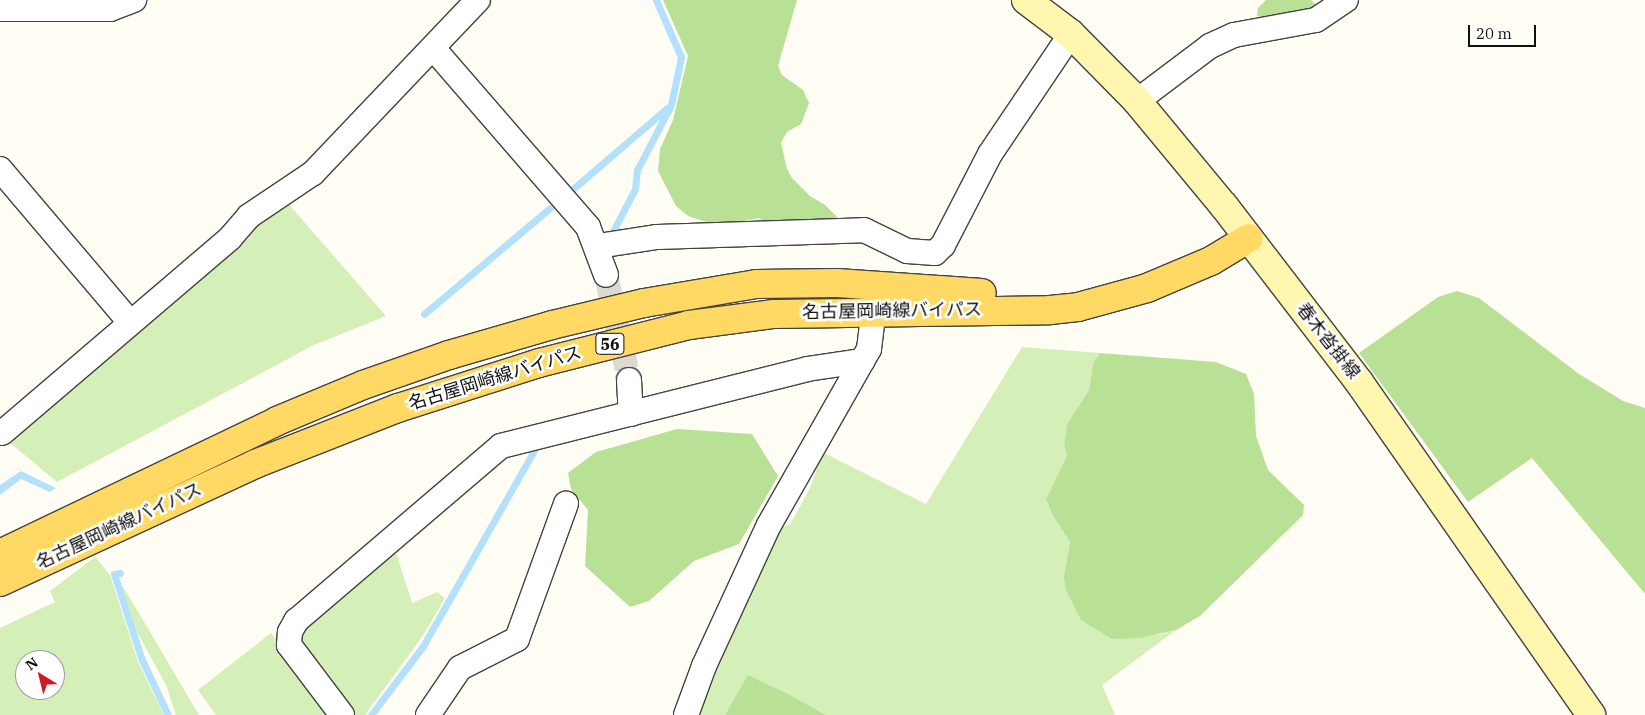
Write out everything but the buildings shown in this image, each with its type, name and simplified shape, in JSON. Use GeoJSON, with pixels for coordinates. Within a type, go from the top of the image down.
{"type":"FeatureCollection","features":[{"type":"Feature","properties":{"kind":"main road","name":"春木沓掛線"},"geometry":{"type":"LineString","coordinates":[[1026,0],[1071,34],[1137,101],[1243,231],[1359,382],[1591,715]]}},
{"type":"Feature","properties":{"kind":"main road","name":"名古屋岡崎線バイパス"},"geometry":{"type":"LineString","coordinates":[[0,582],[256,464],[398,408],[539,363],[690,325],[774,314],[874,311],[1050,310],[1078,306],[1147,288],[1211,261],[1243,231]]}},
{"type":"Feature","properties":{"kind":"main road","name":"名古屋岡崎線バイパス"},"geometry":{"type":"LineString","coordinates":[[0,554],[277,420],[432,361],[552,325],[644,303],[756,284],[837,283],[949,292],[1052,295],[1136,274],[1176,260],[1243,231]]}},
{"type":"Feature","properties":{"kind":"street"},"geometry":{"type":"LineString","coordinates":[[0,9],[110,9],[134,0]]}},
{"type":"Feature","properties":{"kind":"street"},"geometry":{"type":"LineString","coordinates":[[2,433],[129,321],[230,238],[249,216],[313,173],[478,0]]}},
{"type":"Feature","properties":{"kind":"street"},"geometry":{"type":"LineString","coordinates":[[1137,101],[1210,46],[1234,35],[1316,20],[1346,0]]}},
{"type":"Feature","properties":{"kind":"street"},"geometry":{"type":"LineString","coordinates":[[598,246],[657,237],[864,230],[907,251],[935,254],[943,245],[990,154],[1071,34]]}},
{"type":"Feature","properties":{"kind":"street"},"geometry":{"type":"LineString","coordinates":[[433,48],[588,227],[598,246],[606,275]]}},
{"type":"Feature","properties":{"kind":"street"},"geometry":{"type":"LineString","coordinates":[[0,169],[129,321]]}},
{"type":"Feature","properties":{"kind":"street"},"geometry":{"type":"LineString","coordinates":[[686,715],[704,666],[769,525],[869,349],[874,311]]}},
{"type":"Feature","properties":{"kind":"street"},"geometry":{"type":"LineString","coordinates":[[342,715],[289,645],[290,632],[296,620],[501,446],[807,369],[862,361]]}},
{"type":"Feature","properties":{"kind":"street"},"geometry":{"type":"LineString","coordinates":[[629,380],[631,414]]}},
{"type":"Feature","properties":{"kind":"street"},"geometry":{"type":"LineString","coordinates":[[428,715],[460,668],[517,639],[566,504]]}},
{"type":"Feature","properties":{"kind":"green space"},"geometry":{"type":"Polygon","coordinates":[[[663,0],[797,0],[778,66],[782,75],[803,90],[809,103],[801,124],[787,132],[781,143],[787,169],[792,178],[810,196],[825,205],[837,217],[838,224],[771,225],[759,218],[719,226],[688,216],[676,206],[658,171],[660,149],[673,120],[688,56],[663,0]]]}},
{"type":"Feature","properties":{"kind":"green space"},"geometry":{"type":"Polygon","coordinates":[[[1266,0],[1311,0],[1321,9],[1265,22],[1257,15],[1258,8],[1266,0]]]}},
{"type":"Feature","properties":{"kind":"green space"},"geometry":{"type":"Polygon","coordinates":[[[285,200],[386,316],[314,345],[57,482],[3,437],[285,200]]]}},
{"type":"Feature","properties":{"kind":"green space"},"geometry":{"type":"Polygon","coordinates":[[[1457,291],[1479,298],[1579,374],[1623,401],[1645,408],[1645,594],[1532,458],[1468,502],[1359,353],[1438,297],[1457,291]]]}},
{"type":"Feature","properties":{"kind":"green space"},"geometry":{"type":"Polygon","coordinates":[[[1022,347],[1100,353],[1093,363],[1089,390],[1067,424],[1064,445],[1067,456],[1046,499],[1053,516],[1070,542],[1064,576],[1157,635],[1176,630],[1102,685],[1115,715],[826,715],[792,696],[730,706],[725,715],[698,715],[710,671],[775,531],[791,523],[811,486],[822,452],[926,504],[1022,347]]]}},
{"type":"Feature","properties":{"kind":"green space"},"geometry":{"type":"Polygon","coordinates":[[[1100,353],[1216,362],[1246,374],[1254,394],[1256,436],[1268,470],[1304,505],[1303,515],[1200,616],[1176,630],[1140,638],[1112,639],[1081,620],[1066,590],[1064,576],[1070,542],[1053,516],[1046,499],[1067,456],[1064,445],[1067,424],[1089,390],[1093,363],[1100,353]]]}},
{"type":"Feature","properties":{"kind":"green space"},"geometry":{"type":"Polygon","coordinates":[[[677,429],[752,434],[778,476],[739,544],[694,561],[649,601],[630,607],[585,566],[588,510],[571,489],[568,473],[596,452],[677,429]]]}},
{"type":"Feature","properties":{"kind":"green space"},"geometry":{"type":"Polygon","coordinates":[[[394,546],[412,603],[437,592],[445,598],[422,637],[365,715],[352,715],[301,653],[299,627],[394,546]]]}},
{"type":"Feature","properties":{"kind":"green space"},"geometry":{"type":"Polygon","coordinates":[[[95,557],[110,575],[138,662],[164,715],[0,715],[0,628],[55,602],[50,591],[95,557]]]}},
{"type":"Feature","properties":{"kind":"green space"},"geometry":{"type":"Polygon","coordinates":[[[121,585],[199,715],[176,715],[166,685],[137,632],[121,585]]]}},
{"type":"Feature","properties":{"kind":"green space"},"geometry":{"type":"Polygon","coordinates":[[[271,633],[336,715],[216,715],[198,690],[271,633]]]}},
{"type":"Feature","properties":{"kind":"green space"},"geometry":{"type":"Polygon","coordinates":[[[748,675],[792,696],[826,715],[725,715],[748,675]]]}},
{"type":"Feature","properties":{"kind":"water"},"geometry":{"type":"Polygon","coordinates":[[[21,471],[56,488],[50,492],[21,479],[0,495],[0,485],[21,471]]]}},
{"type":"Feature","properties":{"kind":"waterway"},"geometry":{"type":"LineString","coordinates":[[613,231],[635,189],[637,170],[671,105],[681,57],[656,0]]}},
{"type":"Feature","properties":{"kind":"waterway"},"geometry":{"type":"LineString","coordinates":[[574,188],[667,108]]}},
{"type":"Feature","properties":{"kind":"waterway"},"geometry":{"type":"LineString","coordinates":[[424,314],[550,208]]}},
{"type":"Feature","properties":{"kind":"waterway"},"geometry":{"type":"LineString","coordinates":[[371,715],[423,646],[535,449]]}},
{"type":"Feature","properties":{"kind":"waterway"},"geometry":{"type":"LineString","coordinates":[[120,573],[114,574],[142,660],[168,715]]}},
{"type":"Feature","properties":{"kind":"tunnel"},"geometry":{"type":"LineString","coordinates":[[606,275],[629,380]]}}]}
